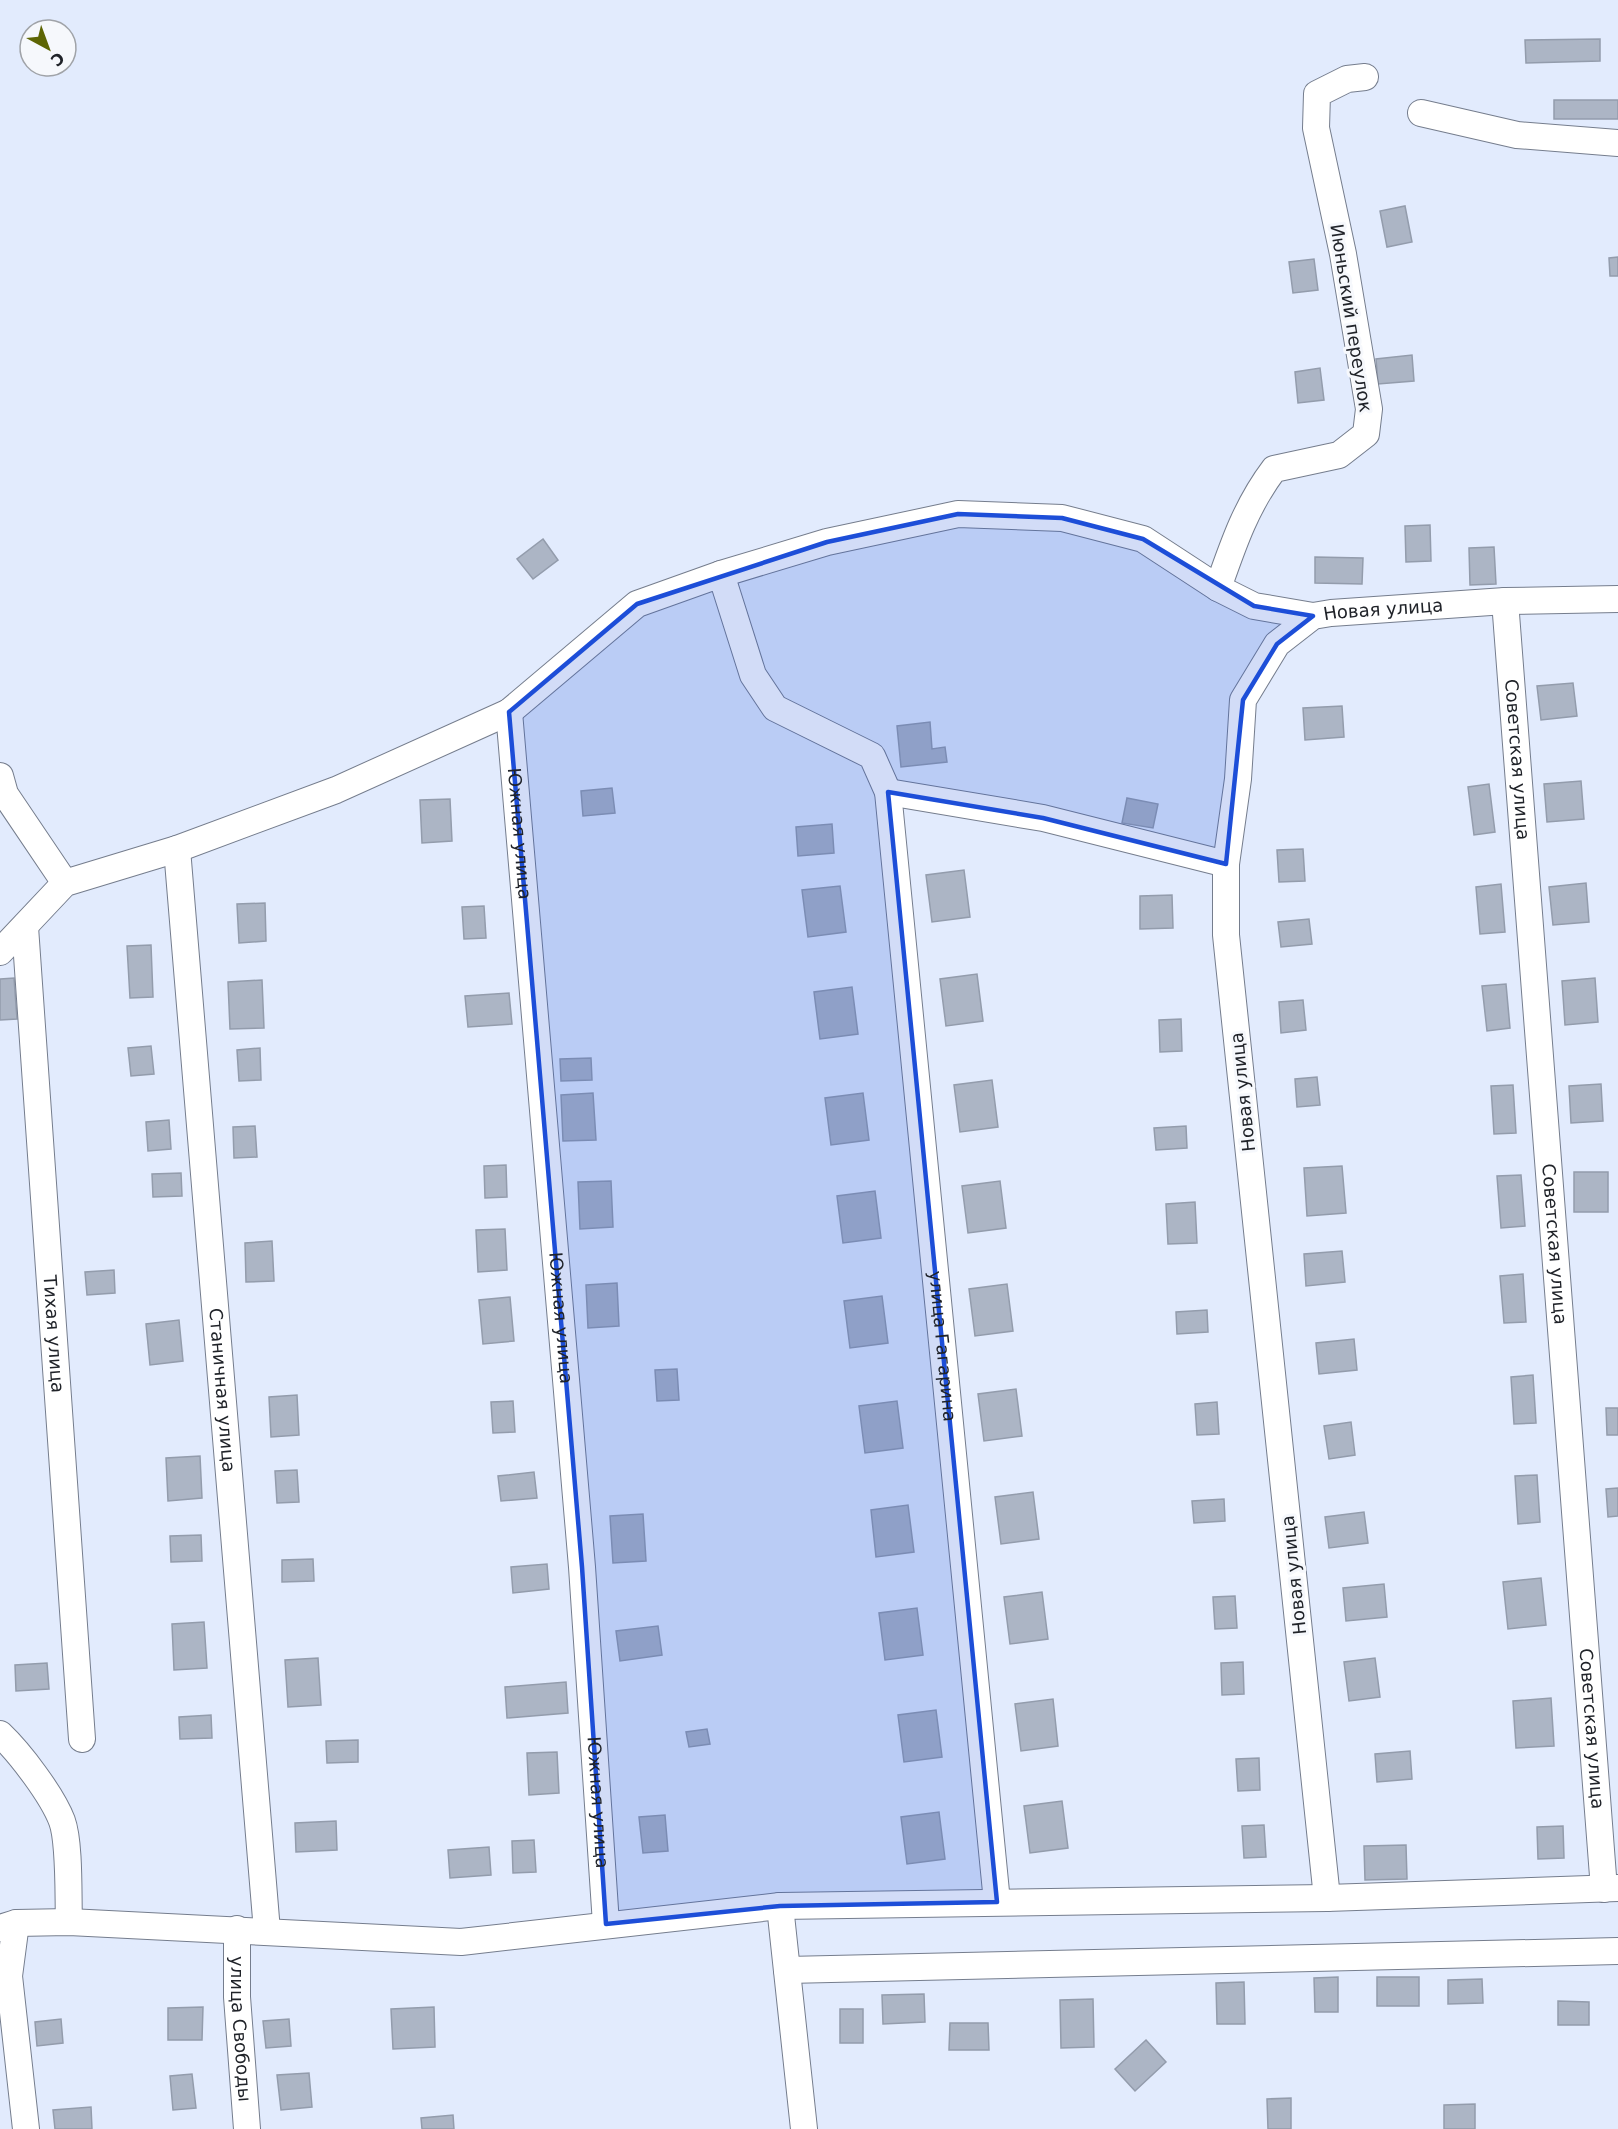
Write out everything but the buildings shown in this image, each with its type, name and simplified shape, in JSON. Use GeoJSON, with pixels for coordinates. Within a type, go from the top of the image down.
{"type":"FeatureCollection","features":[{"type":"Feature","properties":{"kind":"street","name":"Июньский переулок"},"geometry":{"type":"LineString","coordinates":[[1218,588],[1240,523],[1257,491],[1274,469],[1339,455],[1366,434],[1368,398],[1343,254],[1316,128],[1317,94],[1347,79],[1365,77]]}},
{"type":"Feature","properties":{"kind":"street"},"geometry":{"type":"LineString","coordinates":[[1421,113],[1517,135],[1618,143]]}},
{"type":"Feature","properties":{"kind":"street"},"geometry":{"type":"LineString","coordinates":[[0,952],[65,883],[177,849],[336,790],[509,712],[637,604],[721,574],[827,542],[958,514],[1062,518],[1143,539],[1218,588],[1254,606],[1312,616]]}},
{"type":"Feature","properties":{"kind":"street","name":"улица Гагарина"},"geometry":{"type":"LineString","coordinates":[[721,574],[753,675],[774,708],[872,756],[888,792],[997,1902]]}},
{"type":"Feature","properties":{"kind":"street","name":"Новая улица"},"geometry":{"type":"LineString","coordinates":[[1328,1898],[1226,935],[1226,864],[1238,779],[1243,700],[1277,644],[1312,616],[1505,601],[1618,599]]}},
{"type":"Feature","properties":{"kind":"street","name":"Советская улица"},"geometry":{"type":"LineString","coordinates":[[1505,601],[1611,1888]]}},
{"type":"Feature","properties":{"kind":"street","name":"Южная улица"},"geometry":{"type":"LineString","coordinates":[[509,712],[582,1567],[606,1924]]}},
{"type":"Feature","properties":{"kind":"street"},"geometry":{"type":"LineString","coordinates":[[0,777],[5,794],[65,883]]}},
{"type":"Feature","properties":{"kind":"street"},"geometry":{"type":"LineString","coordinates":[[888,792],[1044,818],[1226,864]]}},
{"type":"Feature","properties":{"kind":"street","name":"Станичная улица"},"geometry":{"type":"LineString","coordinates":[[177,849],[267,1931]]}},
{"type":"Feature","properties":{"kind":"street","name":"Тихая улица"},"geometry":{"type":"LineString","coordinates":[[25,927],[82,1739]]}},
{"type":"Feature","properties":{"kind":"street"},"geometry":{"type":"LineString","coordinates":[[0,1734],[21,1755],[62,1821],[69,1923]]}},
{"type":"Feature","properties":{"kind":"street"},"geometry":{"type":"LineString","coordinates":[[26,2129],[9,1976],[8,1925],[69,1923],[461,1941],[780,1906],[1328,1898],[1611,1888]]}},
{"type":"Feature","properties":{"kind":"street"},"geometry":{"type":"LineString","coordinates":[[780,1906],[804,2129]]}},
{"type":"Feature","properties":{"kind":"street","name":"улица Свободы"},"geometry":{"type":"LineString","coordinates":[[237,1929],[237,1996],[247,2129]]}},
{"type":"Feature","properties":{"kind":"street"},"geometry":{"type":"LineString","coordinates":[[787,1970],[1618,1951]]}},
{"type":"Feature","properties":{"kind":"highlighted area"},"geometry":{"type":"Polygon","coordinates":[[[958,514],[1062,518],[1143,539],[1254,606],[1313,616],[1277,644],[1243,700],[1226,864],[1043,818],[888,792],[997,1902],[780,1906],[606,1924],[582,1567],[509,712],[637,604],[827,542],[958,514]]]}}]}
